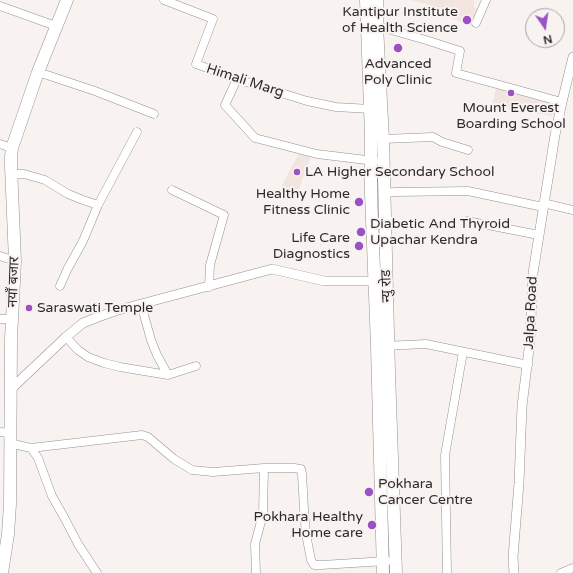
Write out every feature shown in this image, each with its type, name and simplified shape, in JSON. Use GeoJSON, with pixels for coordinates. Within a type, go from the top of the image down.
{"type":"FeatureCollection","features":[{"type":"Feature","properties":{"kind":"main road","name":"नयाँ बजार"},"geometry":{"type":"LineString","coordinates":[[2,573],[4,533],[10,504],[7,436],[11,389],[11,338],[6,319],[15,261],[10,166],[12,148],[38,72],[67,0]]}},
{"type":"Feature","properties":{"kind":"main road","name":"न्यु रोड"},"geometry":{"type":"LineString","coordinates":[[366,0],[374,281],[389,379],[387,565],[396,573]]}},
{"type":"Feature","properties":{"kind":"main road","name":"न्यु रोड"},"geometry":{"type":"LineString","coordinates":[[377,0],[386,282],[383,346]]}},
{"type":"Feature","properties":{"kind":"street","name":"Himali Marg"},"geometry":{"type":"LineString","coordinates":[[164,0],[213,19],[196,64],[237,79],[314,103],[336,107],[370,109]]}},
{"type":"Feature","properties":{"kind":"street"},"geometry":{"type":"LineString","coordinates":[[476,23],[486,0]]}},
{"type":"Feature","properties":{"kind":"street"},"geometry":{"type":"LineString","coordinates":[[0,6],[56,26]]}},
{"type":"Feature","properties":{"kind":"street"},"geometry":{"type":"LineString","coordinates":[[377,26],[460,51],[456,73],[562,102]]}},
{"type":"Feature","properties":{"kind":"street","name":"Jalpa Road"},"geometry":{"type":"LineString","coordinates":[[514,573],[513,557],[519,483],[522,406],[530,341],[533,273],[555,135],[573,57]]}},
{"type":"Feature","properties":{"kind":"street"},"geometry":{"type":"LineString","coordinates":[[38,72],[95,91],[154,114]]}},
{"type":"Feature","properties":{"kind":"street"},"geometry":{"type":"LineString","coordinates":[[237,79],[225,105],[255,138],[317,154],[383,162]]}},
{"type":"Feature","properties":{"kind":"street"},"geometry":{"type":"LineString","coordinates":[[60,286],[66,270],[83,242],[98,206],[136,132]]}},
{"type":"Feature","properties":{"kind":"street"},"geometry":{"type":"LineString","coordinates":[[382,139],[433,137],[442,142],[468,150]]}},
{"type":"Feature","properties":{"kind":"street"},"geometry":{"type":"LineString","coordinates":[[0,144],[12,148]]}},
{"type":"Feature","properties":{"kind":"street"},"geometry":{"type":"LineString","coordinates":[[11,174],[24,174],[45,180],[68,194],[98,206]]}},
{"type":"Feature","properties":{"kind":"street"},"geometry":{"type":"LineString","coordinates":[[172,190],[224,214],[210,265],[209,287]]}},
{"type":"Feature","properties":{"kind":"street"},"geometry":{"type":"LineString","coordinates":[[384,193],[468,191],[573,210]]}},
{"type":"Feature","properties":{"kind":"street"},"geometry":{"type":"LineString","coordinates":[[467,221],[539,235]]}},
{"type":"Feature","properties":{"kind":"street"},"geometry":{"type":"LineString","coordinates":[[0,256],[15,261]]}},
{"type":"Feature","properties":{"kind":"street"},"geometry":{"type":"LineString","coordinates":[[11,389],[66,337],[83,324],[115,311],[272,269],[324,281],[386,282]]}},
{"type":"Feature","properties":{"kind":"street"},"geometry":{"type":"LineString","coordinates":[[141,304],[151,340],[168,375]]}},
{"type":"Feature","properties":{"kind":"street"},"geometry":{"type":"LineString","coordinates":[[66,337],[78,350],[88,357],[104,363],[168,375],[196,366]]}},
{"type":"Feature","properties":{"kind":"street"},"geometry":{"type":"LineString","coordinates":[[383,346],[426,344],[528,365]]}},
{"type":"Feature","properties":{"kind":"street"},"geometry":{"type":"LineString","coordinates":[[447,573],[445,455],[463,352]]}},
{"type":"Feature","properties":{"kind":"street"},"geometry":{"type":"LineString","coordinates":[[31,448],[142,435],[148,437],[174,459],[192,470],[213,472],[264,468],[301,469],[306,534],[311,560],[314,565],[387,565]]}},
{"type":"Feature","properties":{"kind":"street"},"geometry":{"type":"LineString","coordinates":[[7,436],[31,448],[38,458],[52,496],[78,544],[97,573]]}},
{"type":"Feature","properties":{"kind":"street"},"geometry":{"type":"LineString","coordinates":[[256,573],[255,544],[263,514],[264,468]]}},
{"type":"Feature","properties":{"kind":"street"},"geometry":{"type":"LineString","coordinates":[[561,573],[571,571]]}},
{"type":"Feature","properties":{"kind":"shaded area","name":"Kantipur Institute of Health Science"},"geometry":{"type":"Polygon","coordinates":[[[411,0],[474,0],[474,8],[481,9],[473,27],[440,13],[439,8],[411,0]]]}},
{"type":"Feature","properties":{"kind":"shaded area","name":"Mount Everest Boarding School"},"geometry":{"type":"Polygon","coordinates":[[[497,85],[556,101],[552,116],[492,104],[497,85]]]}},
{"type":"Feature","properties":{"kind":"shaded area","name":"LA Higher Secondary School"},"geometry":{"type":"Polygon","coordinates":[[[299,153],[311,156],[297,194],[281,187],[299,153]]]}},
{"type":"Feature","properties":{"kind":"place","name":"Kantipur Institute of Health Science"},"geometry":{"type":"Point","coordinates":[467,20]}},
{"type":"Feature","properties":{"kind":"place","name":"Advanced Poly Clinic"},"geometry":{"type":"Point","coordinates":[398,48]}},
{"type":"Feature","properties":{"kind":"place","name":"Mount Everest Boarding School"},"geometry":{"type":"Point","coordinates":[511,93]}},
{"type":"Feature","properties":{"kind":"place","name":"LA Higher Secondary School"},"geometry":{"type":"Point","coordinates":[297,172]}},
{"type":"Feature","properties":{"kind":"place","name":"Healthy Home Fitness Clinic"},"geometry":{"type":"Point","coordinates":[359,202]}},
{"type":"Feature","properties":{"kind":"place","name":"Diabetic And Thyroid Upachar Kendra"},"geometry":{"type":"Point","coordinates":[361,232]}},
{"type":"Feature","properties":{"kind":"place","name":"Life Care Diagnostics"},"geometry":{"type":"Point","coordinates":[359,246]}},
{"type":"Feature","properties":{"kind":"place","name":"Saraswati Temple"},"geometry":{"type":"Point","coordinates":[29,308]}},
{"type":"Feature","properties":{"kind":"place","name":"Pokhara Cancer Centre"},"geometry":{"type":"Point","coordinates":[369,492]}},
{"type":"Feature","properties":{"kind":"place","name":"Pokhara Healthy Home care"},"geometry":{"type":"Point","coordinates":[372,525]}}]}
